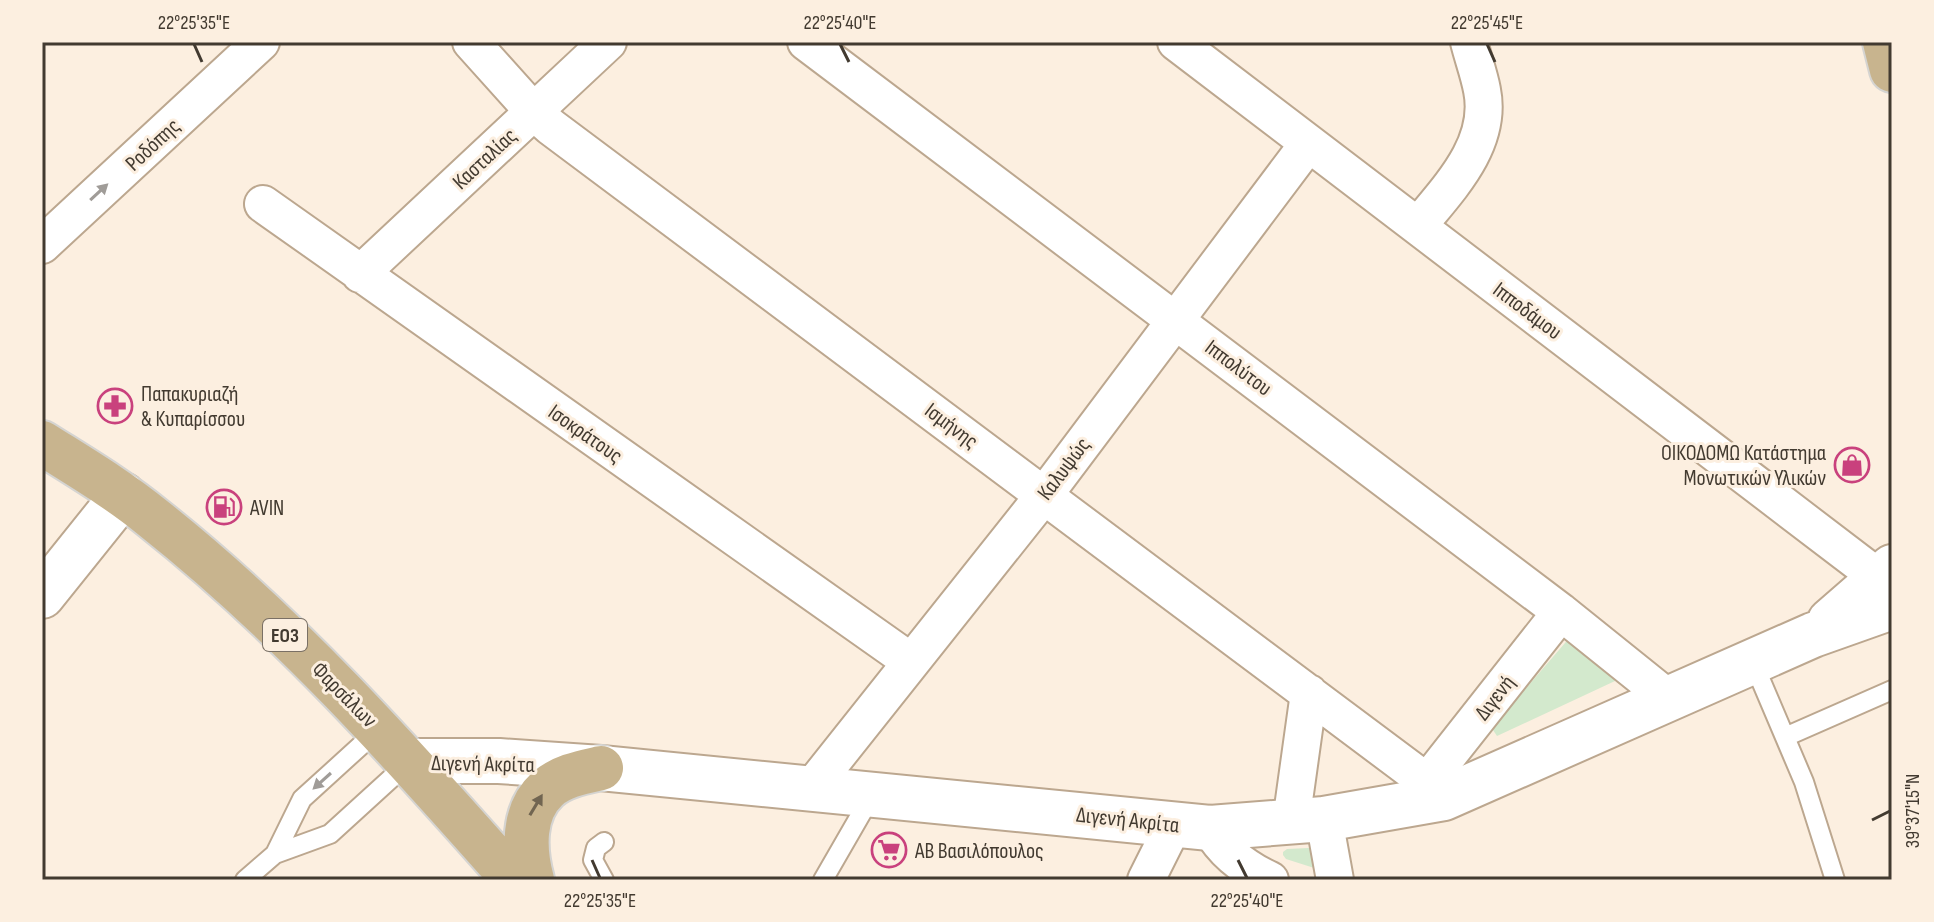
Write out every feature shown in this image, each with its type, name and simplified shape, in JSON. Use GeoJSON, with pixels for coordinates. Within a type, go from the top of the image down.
{"type":"FeatureCollection","features":[{"type":"Feature","properties":{"kind":"main road"},"geometry":{"type":"LineString","coordinates":[[1885,42],[1892,70]]}},
{"type":"Feature","properties":{"kind":"main road","name":"Φαρσάλων"},"geometry":{"type":"LineString","coordinates":[[42,443],[153,517],[246,598],[380,728],[514,880]]}},
{"type":"Feature","properties":{"kind":"main road"},"geometry":{"type":"LineString","coordinates":[[42,596],[123,495]]}},
{"type":"Feature","properties":{"kind":"main road","name":"Διγενή Ακρίτα"},"geometry":{"type":"LineString","coordinates":[[409,761],[499,761],[601,768],[1192,826],[1307,821],[1436,790],[1668,698],[1813,635],[1888,584]]}},
{"type":"Feature","properties":{"kind":"main road"},"geometry":{"type":"LineString","coordinates":[[532,880],[527,842],[529,816],[539,799],[548,787],[568,776],[601,768]]}},
{"type":"Feature","properties":{"kind":"street","name":"Ροδόπης"},"geometry":{"type":"LineString","coordinates":[[42,245],[261,42]]}},
{"type":"Feature","properties":{"kind":"street","name":"Ισμήνης"},"geometry":{"type":"LineString","coordinates":[[471,42],[533,111],[1436,790]]}},
{"type":"Feature","properties":{"kind":"street","name":"Κασταλίας"},"geometry":{"type":"LineString","coordinates":[[360,274],[608,42]]}},
{"type":"Feature","properties":{"kind":"street","name":"Ιππολύτου"},"geometry":{"type":"LineString","coordinates":[[806,42],[1561,612],[1668,698]]}},
{"type":"Feature","properties":{"kind":"street","name":"Ιπποδάμου"},"geometry":{"type":"LineString","coordinates":[[1176,42],[1888,584]]}},
{"type":"Feature","properties":{"kind":"street"},"geometry":{"type":"LineString","coordinates":[[1418,226],[1470,158],[1478,136],[1483,114],[1483,92],[1469,42]]}},
{"type":"Feature","properties":{"kind":"street","name":"Καλυψώς"},"geometry":{"type":"LineString","coordinates":[[812,787],[1045,494],[1308,144]]}},
{"type":"Feature","properties":{"kind":"street","name":"Ισοκράτους"},"geometry":{"type":"LineString","coordinates":[[263,204],[910,661]]}},
{"type":"Feature","properties":{"kind":"street","name":"Διγενή"},"geometry":{"type":"LineString","coordinates":[[1436,790],[1561,612]]}},
{"type":"Feature","properties":{"kind":"street"},"geometry":{"type":"LineString","coordinates":[[1309,693],[1307,821],[1335,880]]}},
{"type":"Feature","properties":{"kind":"street"},"geometry":{"type":"LineString","coordinates":[[1146,880],[1192,826],[1270,880]]}},
{"type":"Feature","properties":{"kind":"lane"},"geometry":{"type":"LineString","coordinates":[[1753,661],[1804,782],[1835,880]]}},
{"type":"Feature","properties":{"kind":"lane"},"geometry":{"type":"LineString","coordinates":[[1785,737],[1892,690]]}},
{"type":"Feature","properties":{"kind":"lane"},"geometry":{"type":"LineString","coordinates":[[275,854],[302,799],[380,728]]}},
{"type":"Feature","properties":{"kind":"lane"},"geometry":{"type":"LineString","coordinates":[[245,880],[275,854],[330,834],[409,761]]}},
{"type":"Feature","properties":{"kind":"lane"},"geometry":{"type":"LineString","coordinates":[[823,880],[874,793]]}},
{"type":"Feature","properties":{"kind":"lane"},"geometry":{"type":"LineString","coordinates":[[604,842],[596,848],[593,860],[604,880]]}},
{"type":"Feature","properties":{"kind":"green space"},"geometry":{"type":"Polygon","coordinates":[[[1571,636],[1609,666],[1615,681],[1497,736],[1493,730],[1495,724],[1571,636]]]}},
{"type":"Feature","properties":{"kind":"green space"},"geometry":{"type":"Polygon","coordinates":[[[1330,847],[1333,874],[1286,859],[1283,855],[1287,849],[1330,847]]]}},
{"type":"Feature","properties":{"kind":"place","name":"Παπακυριαζή & Κυπαρίσσου"},"geometry":{"type":"Point","coordinates":[115,406]}},
{"type":"Feature","properties":{"kind":"place","name":"ΟΙΚΟΔΟΜΩ Κατάστημα Μονωτικών Υλικών"},"geometry":{"type":"Point","coordinates":[1852,465]}},
{"type":"Feature","properties":{"kind":"place","name":"AVIN"},"geometry":{"type":"Point","coordinates":[224,507]}},
{"type":"Feature","properties":{"kind":"place","name":"ΑΒ Βασιλόπουλος"},"geometry":{"type":"Point","coordinates":[889,850]}}]}
